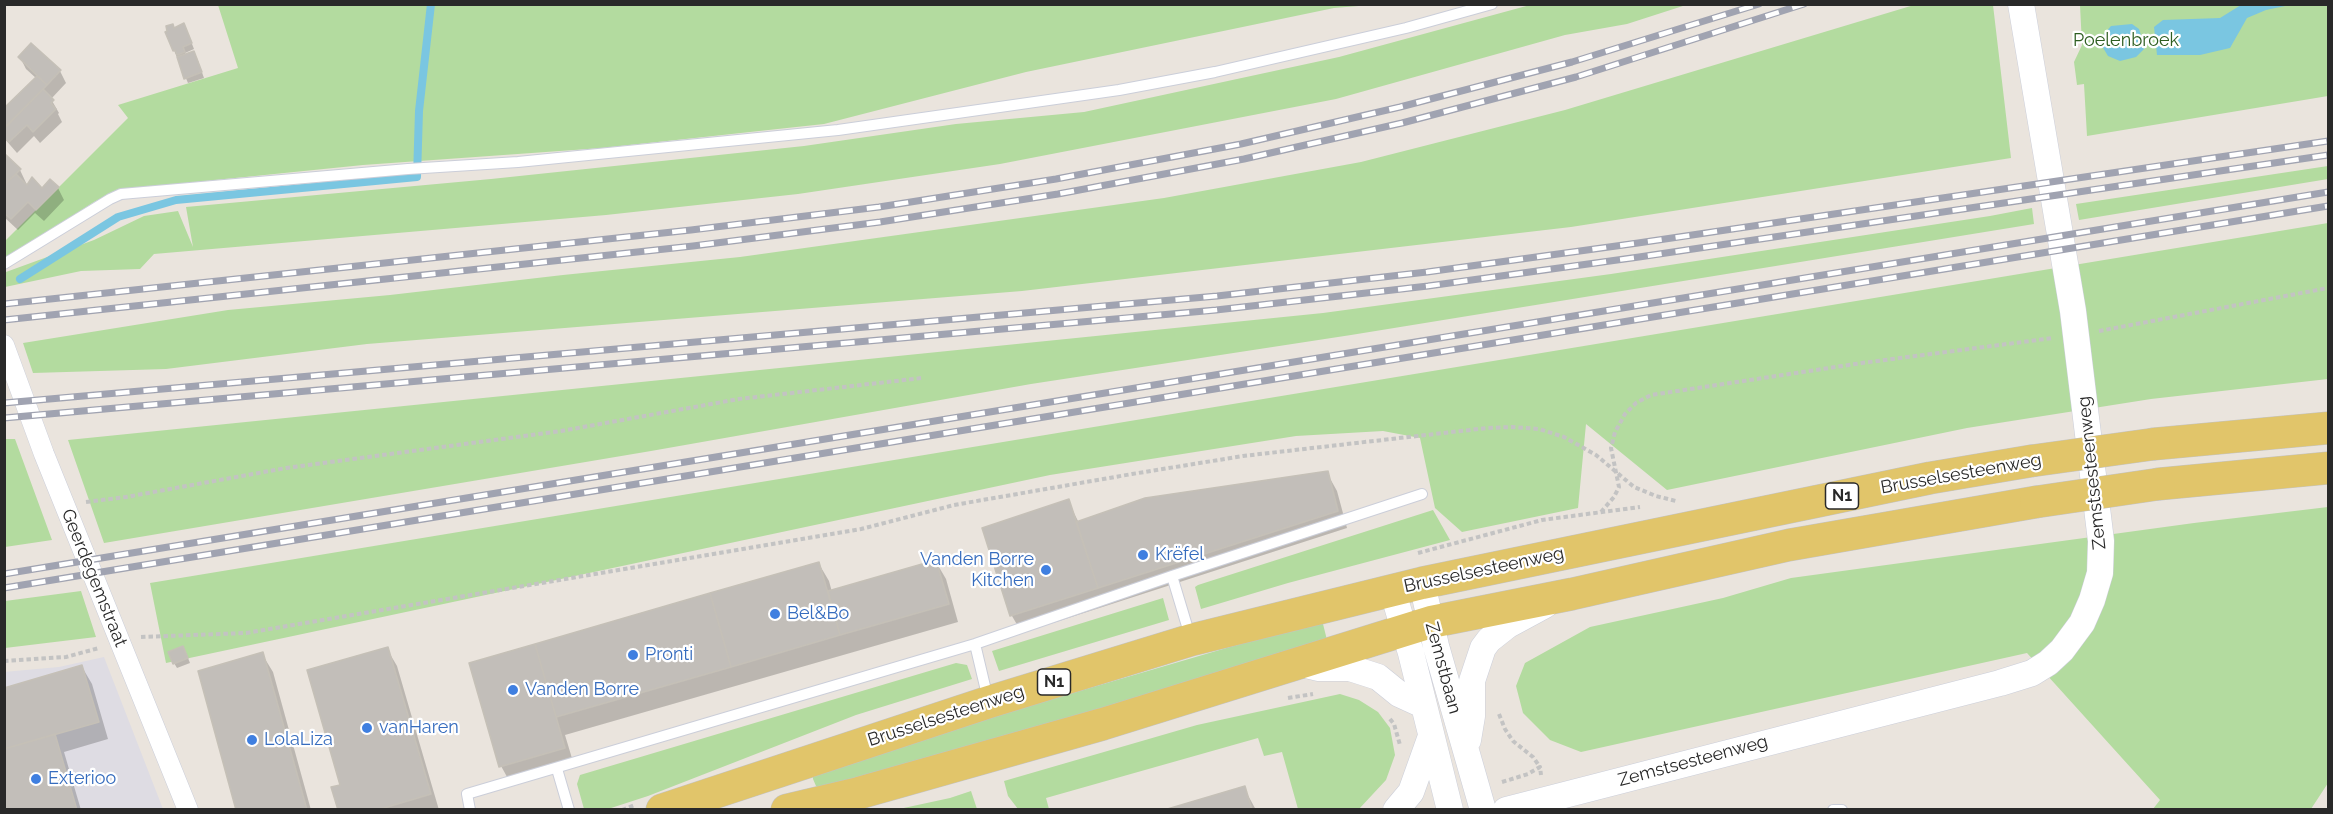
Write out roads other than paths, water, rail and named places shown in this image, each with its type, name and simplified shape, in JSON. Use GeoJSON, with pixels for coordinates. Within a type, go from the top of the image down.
{"type":"FeatureCollection","features":[{"type":"Feature","properties":{"kind":"main road","name":"Brusselsesteenweg"},"geometry":{"type":"LineString","coordinates":[[662,810],[989,702],[1191,640],[1407,586],[1930,478],[2154,444],[2328,428]]}},
{"type":"Feature","properties":{"kind":"main road","name":"N1"},"geometry":{"type":"LineString","coordinates":[[787,810],[859,793],[980,759],[1417,626],[1789,545],[2036,502],[2159,484],[2328,468]]}},
{"type":"Feature","properties":{"kind":"street","name":"Zemstsesteenweg"},"geometry":{"type":"LineString","coordinates":[[1506,810],[2032,673],[2062,650],[2082,623],[2100,573],[2101,541],[2077,336],[2021,4]]}},
{"type":"Feature","properties":{"kind":"street","name":"Geerdegemstraat"},"geometry":{"type":"LineString","coordinates":[[4,345],[64,505],[188,810]]}},
{"type":"Feature","properties":{"kind":"street","name":"Zemstbaan"},"geometry":{"type":"LineString","coordinates":[[1407,586],[1417,626],[1466,752],[1483,810]]}},
{"type":"Feature","properties":{"kind":"street","name":"Zemstbaan"},"geometry":{"type":"LineString","coordinates":[[1466,752],[1472,716],[1472,681],[1483,648],[1489,640],[1508,625],[1572,594]]}},
{"type":"Feature","properties":{"kind":"street","name":"Zemstbaan"},"geometry":{"type":"LineString","coordinates":[[1417,626],[1423,705],[1450,810]]}},
{"type":"Feature","properties":{"kind":"street","name":"Zemstbaan"},"geometry":{"type":"LineString","coordinates":[[1301,663],[1319,668],[1350,668],[1378,677],[1400,694],[1423,705]]}},
{"type":"Feature","properties":{"kind":"street","name":"Zemstbaan"},"geometry":{"type":"LineString","coordinates":[[1396,810],[1411,792],[1431,736]]}},
{"type":"Feature","properties":{"kind":"lane"},"geometry":{"type":"LineString","coordinates":[[4,264],[121,194],[408,169],[518,162],[768,138],[873,125],[1119,90],[1215,72],[1336,45],[1492,4]]}},
{"type":"Feature","properties":{"kind":"lane"},"geometry":{"type":"LineString","coordinates":[[470,810],[467,794],[975,644],[1422,494]]}},
{"type":"Feature","properties":{"kind":"lane"},"geometry":{"type":"LineString","coordinates":[[1172,576],[1191,640]]}},
{"type":"Feature","properties":{"kind":"lane"},"geometry":{"type":"LineString","coordinates":[[975,644],[989,702]]}},
{"type":"Feature","properties":{"kind":"lane"},"geometry":{"type":"LineString","coordinates":[[557,769],[569,810]]}},
{"type":"Feature","properties":{"kind":"lane"},"geometry":{"type":"LineString","coordinates":[[1833,810],[1842,810]]}},
{"type":"Feature","properties":{"kind":"water"},"geometry":{"type":"Polygon","coordinates":[[[2241,5],[2290,5],[2266,10],[2247,18],[2230,48],[2200,55],[2157,55],[2154,27],[2163,20],[2220,18],[2241,5]]]}},
{"type":"Feature","properties":{"kind":"water"},"geometry":{"type":"Polygon","coordinates":[[[2132,24],[2139,29],[2145,48],[2136,57],[2120,61],[2108,56],[2102,46],[2104,34],[2111,26],[2132,24]]]}},
{"type":"Feature","properties":{"kind":"waterway"},"geometry":{"type":"LineString","coordinates":[[20,279],[118,217],[176,200],[417,177],[419,111],[431,4]]}},
{"type":"Feature","properties":{"kind":"railway"},"geometry":{"type":"LineString","coordinates":[[4,304],[691,230],[879,207],[1056,179],[1241,144],[1400,107],[1572,62],[1759,4]]}},
{"type":"Feature","properties":{"kind":"railway"},"geometry":{"type":"LineString","coordinates":[[4,320],[693,246],[880,222],[1058,194],[1244,159],[1402,123],[1576,77],[1804,4]]}},
{"type":"Feature","properties":{"kind":"railway"},"geometry":{"type":"LineString","coordinates":[[4,403],[1217,296],[1427,272],[1638,243],[2328,141]]}},
{"type":"Feature","properties":{"kind":"railway"},"geometry":{"type":"LineString","coordinates":[[4,418],[1216,310],[1428,286],[1639,257],[2328,155]]}},
{"type":"Feature","properties":{"kind":"railway"},"geometry":{"type":"LineString","coordinates":[[4,574],[2328,192]]}},
{"type":"Feature","properties":{"kind":"railway"},"geometry":{"type":"LineString","coordinates":[[4,588],[2328,206]]}},
{"type":"Feature","properties":{"kind":"place","name":"Krëfel"},"geometry":{"type":"Point","coordinates":[1143,555]}},
{"type":"Feature","properties":{"kind":"place","name":"Vanden Borre Kitchen"},"geometry":{"type":"Point","coordinates":[1046,570]}},
{"type":"Feature","properties":{"kind":"place","name":"Bel&Bo"},"geometry":{"type":"Point","coordinates":[775,614]}},
{"type":"Feature","properties":{"kind":"place","name":"Pronti"},"geometry":{"type":"Point","coordinates":[633,655]}},
{"type":"Feature","properties":{"kind":"place","name":"Vanden Borre"},"geometry":{"type":"Point","coordinates":[513,690]}},
{"type":"Feature","properties":{"kind":"place","name":"vanHaren"},"geometry":{"type":"Point","coordinates":[367,728]}},
{"type":"Feature","properties":{"kind":"place","name":"LolaLiza"},"geometry":{"type":"Point","coordinates":[252,740]}},
{"type":"Feature","properties":{"kind":"place","name":"Exterioo"},"geometry":{"type":"Point","coordinates":[36,779]}},
{"type":"Feature","properties":{"kind":"park label","name":"Poelenbroek"},"geometry":{"type":"Point","coordinates":[2126,41]}}]}
